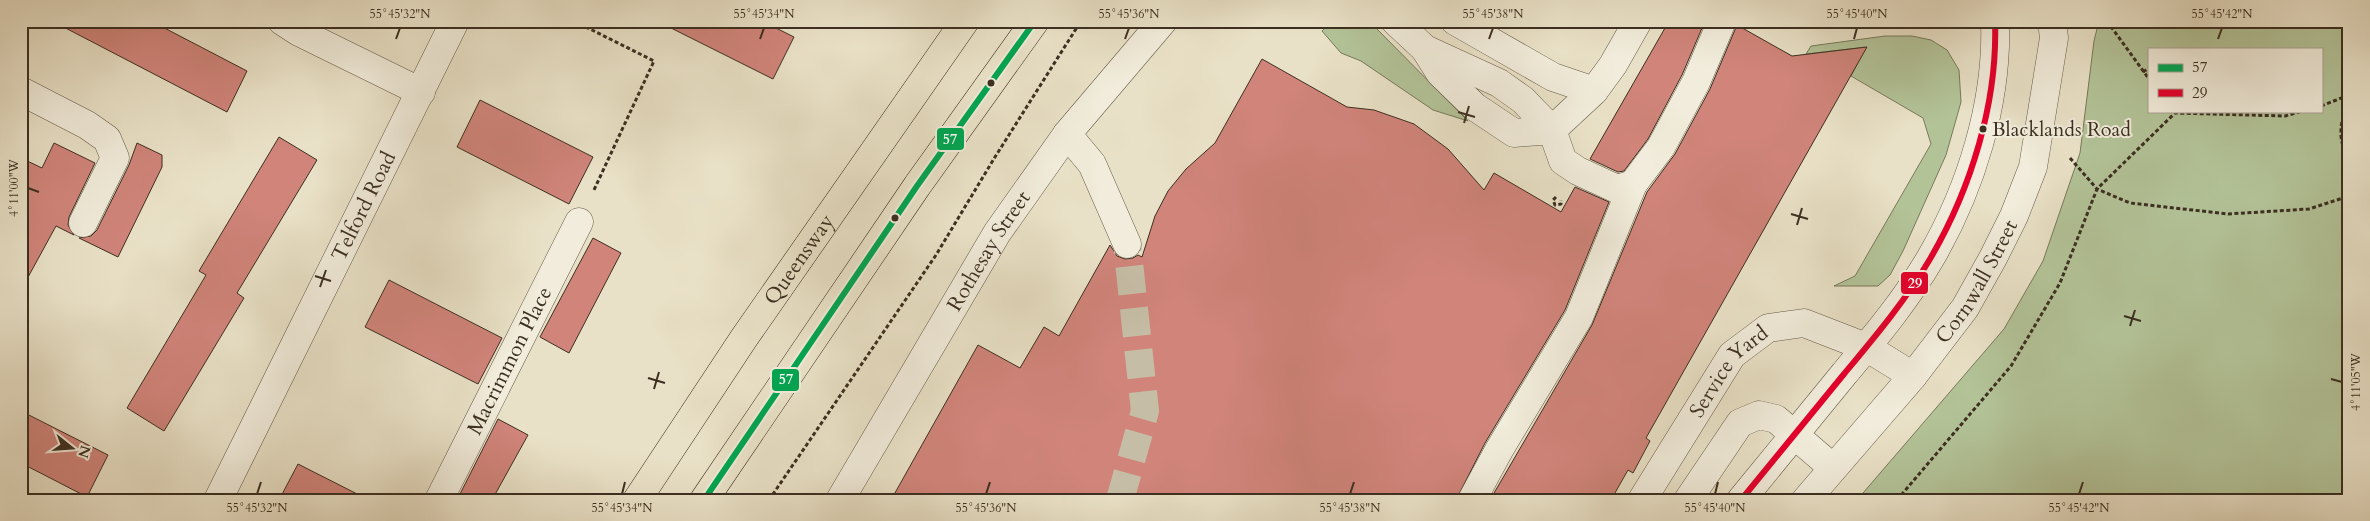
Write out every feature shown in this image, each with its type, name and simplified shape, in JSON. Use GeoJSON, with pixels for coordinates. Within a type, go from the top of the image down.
{"type":"FeatureCollection","features":[{"type":"Feature","properties":{"kind":"highway","name":"Queensway"},"geometry":{"type":"LineString","coordinates":[[637,500],[744,338],[965,21]]}},
{"type":"Feature","properties":{"kind":"highway"},"geometry":{"type":"LineString","coordinates":[[704,500],[911,194],[1035,21]]}},
{"type":"Feature","properties":{"kind":"street"},"geometry":{"type":"LineString","coordinates":[[282,21],[299,32],[421,92]]}},
{"type":"Feature","properties":{"kind":"street","name":"Telford Road"},"geometry":{"type":"LineString","coordinates":[[218,500],[421,92],[454,21]]}},
{"type":"Feature","properties":{"kind":"street","name":"Rothesay Street"},"geometry":{"type":"LineString","coordinates":[[840,500],[997,233],[1067,134],[1163,21]]}},
{"type":"Feature","properties":{"kind":"street"},"geometry":{"type":"LineString","coordinates":[[1394,21],[1425,48],[1499,83],[1523,100],[1552,130],[1563,160],[1578,171],[1617,189],[1634,184]]}},
{"type":"Feature","properties":{"kind":"street"},"geometry":{"type":"LineString","coordinates":[[1455,21],[1553,77],[1594,91]]}},
{"type":"Feature","properties":{"kind":"street"},"geometry":{"type":"LineString","coordinates":[[1552,130],[1594,91],[1613,66],[1638,21]]}},
{"type":"Feature","properties":{"kind":"street"},"geometry":{"type":"LineString","coordinates":[[1472,500],[1498,450],[1579,317],[1634,184],[1666,139],[1696,82],[1722,21]]}},
{"type":"Feature","properties":{"kind":"street"},"geometry":{"type":"LineString","coordinates":[[1741,500],[1866,347],[1930,260],[1953,215],[1970,171],[1985,117],[1993,74],[1995,21]]}},
{"type":"Feature","properties":{"kind":"street","name":"Cornwall Street"},"geometry":{"type":"LineString","coordinates":[[1806,500],[1913,376],[1965,308],[1993,258],[2014,216],[2033,167],[2054,38],[2052,21]]}},
{"type":"Feature","properties":{"kind":"street"},"geometry":{"type":"LineString","coordinates":[[21,91],[87,125],[107,139],[115,158],[83,223]]}},
{"type":"Feature","properties":{"kind":"street"},"geometry":{"type":"LineString","coordinates":[[1067,134],[1092,164],[1127,244]]}},
{"type":"Feature","properties":{"kind":"street","name":"Macrimmon Place"},"geometry":{"type":"LineString","coordinates":[[439,500],[579,222]]}},
{"type":"Feature","properties":{"kind":"street","name":"Service Yard"},"geometry":{"type":"LineString","coordinates":[[1642,500],[1732,355],[1768,328],[1804,324],[1866,347],[1913,376]]}},
{"type":"Feature","properties":{"kind":"street"},"geometry":{"type":"LineString","coordinates":[[1688,500],[1740,423],[1758,414],[1776,419],[1833,468]]}},
{"type":"Feature","properties":{"kind":"path"},"geometry":{"type":"LineString","coordinates":[[574,21],[654,62],[579,222]]}},
{"type":"Feature","properties":{"kind":"path"},"geometry":{"type":"LineString","coordinates":[[769,500],[936,255],[1081,21]]}},
{"type":"Feature","properties":{"kind":"path"},"geometry":{"type":"LineString","coordinates":[[1940,28],[1942,21]]}},
{"type":"Feature","properties":{"kind":"path"},"geometry":{"type":"LineString","coordinates":[[2107,21],[2148,78]]}},
{"type":"Feature","properties":{"kind":"path"},"geometry":{"type":"LineString","coordinates":[[2143,72],[2148,69]]}},
{"type":"Feature","properties":{"kind":"path"},"geometry":{"type":"LineString","coordinates":[[2322,106],[2349,96]]}},
{"type":"Feature","properties":{"kind":"path"},"geometry":{"type":"LineString","coordinates":[[2349,96],[2342,118],[2340,136],[2344,151],[2349,157]]}},
{"type":"Feature","properties":{"kind":"path"},"geometry":{"type":"LineString","coordinates":[[1897,500],[2011,366],[2060,283],[2097,189],[2126,163],[2174,112],[2285,116],[2299,112]]}},
{"type":"Feature","properties":{"kind":"path"},"geometry":{"type":"LineString","coordinates":[[2041,126],[2097,189],[2130,203],[2228,214],[2309,209],[2349,196]]}},
{"type":"Feature","properties":{"kind":"path"},"geometry":{"type":"LineString","coordinates":[[1553,200],[1555,205],[1561,204],[1562,201],[1559,194]]}},
{"type":"Feature","properties":{"kind":"green space"},"geometry":{"type":"Polygon","coordinates":[[[1332,21],[1369,21],[1468,121],[1433,110],[1361,61],[1341,53],[1322,31],[1332,21]]]}},
{"type":"Feature","properties":{"kind":"green space"},"geometry":{"type":"Polygon","coordinates":[[[2099,21],[2349,21],[2349,500],[1857,500],[2004,329],[2043,261],[2080,153],[2094,41],[2099,21]]]}},
{"type":"Feature","properties":{"kind":"green space"},"geometry":{"type":"Polygon","coordinates":[[[1885,36],[1912,36],[1931,40],[1947,50],[1959,70],[1961,102],[1946,155],[1903,251],[1890,275],[1878,286],[1834,286],[1855,276],[1931,144],[1923,118],[1851,76],[1866,47],[1806,54],[1811,46],[1885,36]]]}},
{"type":"Feature","properties":{"kind":"building"},"geometry":{"type":"Polygon","coordinates":[[[52,21],[151,21],[247,71],[227,112],[52,21]]]}},
{"type":"Feature","properties":{"kind":"building"},"geometry":{"type":"Polygon","coordinates":[[[657,21],[762,21],[794,37],[773,79],[657,21]]]}},
{"type":"Feature","properties":{"kind":"building"},"geometry":{"type":"Polygon","coordinates":[[[1669,21],[1705,21],[1682,75],[1648,139],[1624,171],[1618,172],[1590,159],[1669,21]]]}},
{"type":"Feature","properties":{"kind":"building"},"geometry":{"type":"Polygon","coordinates":[[[1737,25],[1792,56],[1867,47],[1646,438],[1650,441],[1633,473],[1628,470],[1611,500],[1490,500],[1592,325],[1647,192],[1675,154],[1710,89],[1737,25]]]}},
{"type":"Feature","properties":{"kind":"building"},"geometry":{"type":"Polygon","coordinates":[[[1262,59],[1347,107],[1374,110],[1414,124],[1448,149],[1484,190],[1494,173],[1561,212],[1575,187],[1609,202],[1565,310],[1485,443],[1456,500],[891,500],[978,345],[1020,368],[1044,327],[1059,336],[1110,245],[1117,256],[1125,259],[1138,255],[1142,257],[1155,216],[1168,191],[1186,169],[1215,143],[1262,59]]]}},
{"type":"Feature","properties":{"kind":"building"},"geometry":{"type":"Polygon","coordinates":[[[480,100],[593,157],[569,204],[457,147],[480,100]]]}},
{"type":"Feature","properties":{"kind":"building"},"geometry":{"type":"Polygon","coordinates":[[[279,137],[317,160],[237,293],[244,298],[164,431],[127,408],[206,275],[199,271],[279,137]]]}},
{"type":"Feature","properties":{"kind":"building"},"geometry":{"type":"Polygon","coordinates":[[[54,143],[95,163],[69,217],[68,225],[74,235],[56,226],[21,290],[21,158],[42,168],[54,143]]]}},
{"type":"Feature","properties":{"kind":"building"},"geometry":{"type":"Polygon","coordinates":[[[137,143],[162,155],[162,167],[118,257],[79,238],[91,236],[97,230],[129,165],[137,143]]]}},
{"type":"Feature","properties":{"kind":"building"},"geometry":{"type":"Polygon","coordinates":[[[593,238],[621,253],[569,353],[540,337],[593,238]]]}},
{"type":"Feature","properties":{"kind":"building"},"geometry":{"type":"Polygon","coordinates":[[[389,280],[502,338],[478,384],[365,327],[389,280]]]}},
{"type":"Feature","properties":{"kind":"building"},"geometry":{"type":"Polygon","coordinates":[[[21,411],[108,455],[87,497],[21,463],[21,411]]]}},
{"type":"Feature","properties":{"kind":"building"},"geometry":{"type":"Polygon","coordinates":[[[498,419],[528,435],[492,500],[457,500],[498,419]]]}},
{"type":"Feature","properties":{"kind":"building"},"geometry":{"type":"Polygon","coordinates":[[[298,464],[369,500],[279,500],[298,464]]]}},
{"type":"Feature","properties":{"kind":"tunnel"},"geometry":{"type":"LineString","coordinates":[[1120,500],[1145,411],[1127,244]]}},
{"type":"Feature","properties":{"kind":"transit line","name":"57"},"geometry":{"type":"LineString","coordinates":[[704,500],[917,186],[1035,21]]}},
{"type":"Feature","properties":{"kind":"transit line","name":"29"},"geometry":{"type":"LineString","coordinates":[[1741,500],[1867,347],[1911,289],[1945,232],[1969,174],[1987,113],[1995,52],[1995,21]]}},
{"type":"Feature","properties":{"kind":"place","name":"Blacklands Road"},"geometry":{"type":"Point","coordinates":[1983,129]}}]}
